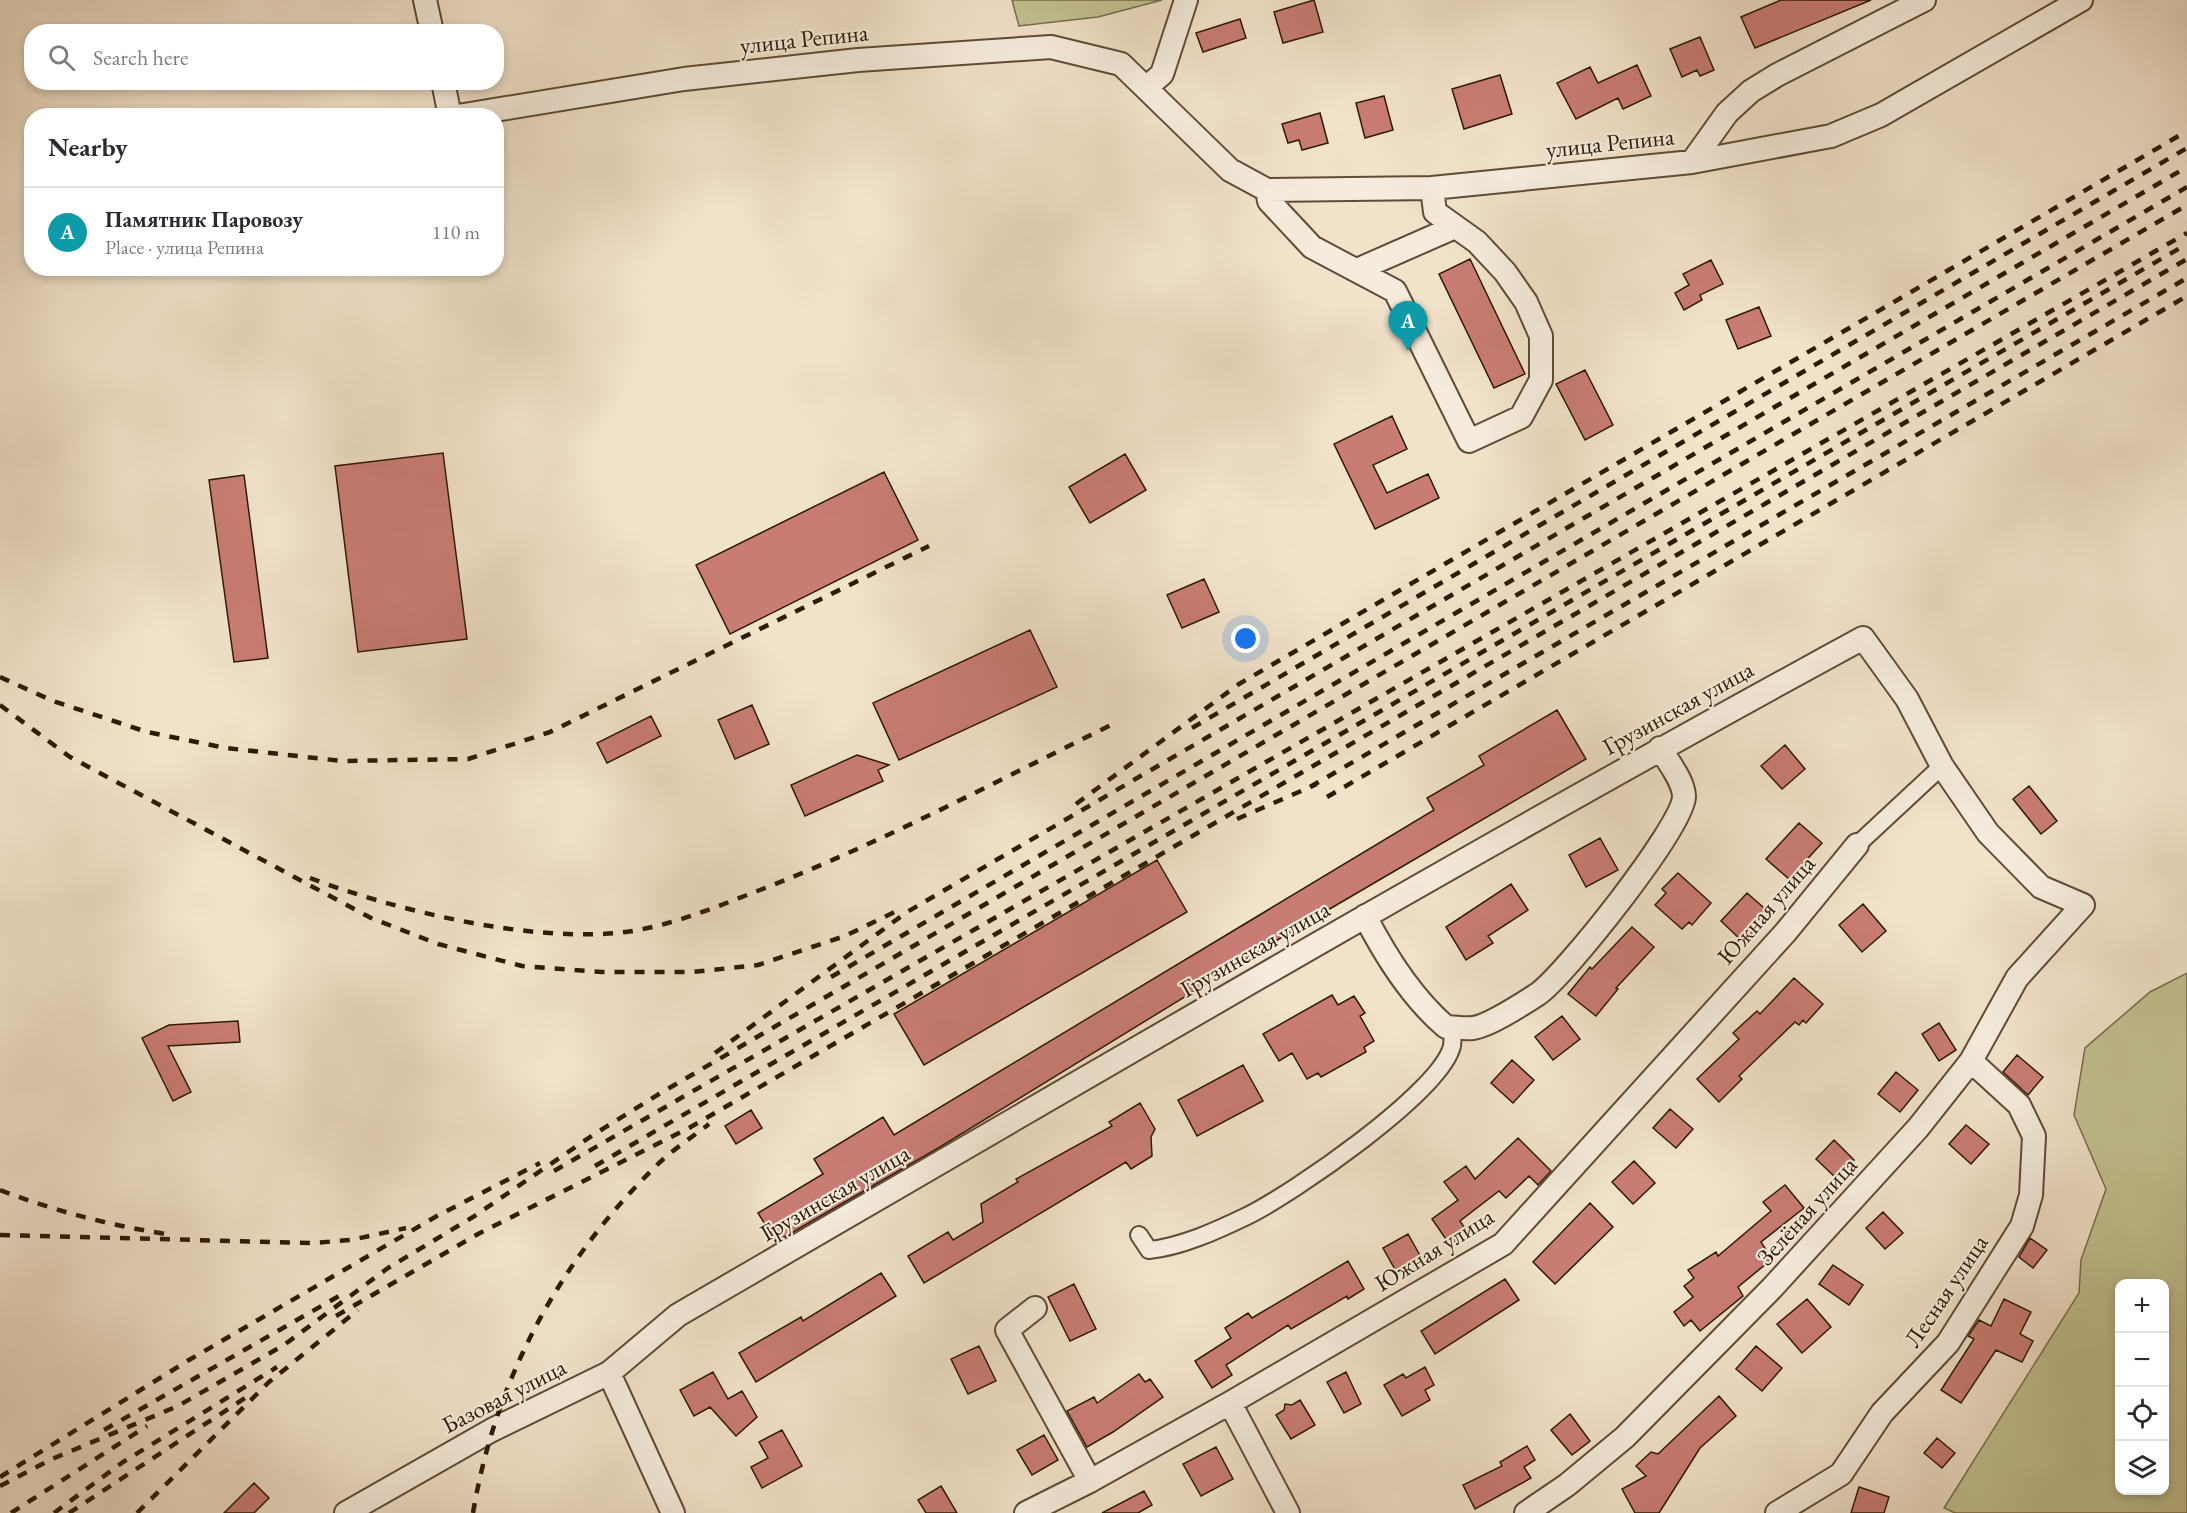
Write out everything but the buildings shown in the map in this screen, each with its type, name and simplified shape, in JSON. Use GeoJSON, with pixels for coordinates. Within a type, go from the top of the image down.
{"type":"FeatureCollection","features":[{"type":"Feature","properties":{"kind":"street"},"geometry":{"type":"LineString","coordinates":[[425,0],[430,24]]}},
{"type":"Feature","properties":{"kind":"street"},"geometry":{"type":"LineString","coordinates":[[1146,88],[1162,74],[1186,0]]}},
{"type":"Feature","properties":{"kind":"street"},"geometry":{"type":"LineString","coordinates":[[1692,162],[1727,113],[1751,91],[1777,75],[1924,0]]}},
{"type":"Feature","properties":{"kind":"street","name":"улица Репина"},"geometry":{"type":"LineString","coordinates":[[504,108],[684,79],[858,60],[1051,47],[1121,64],[1230,170],[1267,190],[1432,188],[1692,162],[1831,136],[1881,115],[2081,0]]}},
{"type":"Feature","properties":{"kind":"street"},"geometry":{"type":"LineString","coordinates":[[445,90],[448,108]]}},
{"type":"Feature","properties":{"kind":"street"},"geometry":{"type":"LineString","coordinates":[[1267,190],[1269,201],[1312,247],[1395,291],[1469,441],[1521,417],[1541,380],[1541,336],[1526,302],[1505,272],[1477,242],[1435,212],[1432,188]]}},
{"type":"Feature","properties":{"kind":"street"},"geometry":{"type":"LineString","coordinates":[[1357,270],[1455,227]]}},
{"type":"Feature","properties":{"kind":"street","name":"Грузинская улица"},"geometry":{"type":"LineString","coordinates":[[678,1315],[1365,916],[1660,748],[1863,638],[1906,699],[1942,766]]}},
{"type":"Feature","properties":{"kind":"street"},"geometry":{"type":"LineString","coordinates":[[1365,916],[1386,956],[1427,1011],[1446,1027],[1475,1028],[1539,993],[1560,973],[1664,842],[1677,821],[1684,796],[1677,777],[1660,748]]}},
{"type":"Feature","properties":{"kind":"street"},"geometry":{"type":"LineString","coordinates":[[1857,845],[1942,766]]}},
{"type":"Feature","properties":{"kind":"street","name":"Зелёная улица"},"geometry":{"type":"LineString","coordinates":[[1526,1513],[1567,1485],[1626,1437],[1780,1280],[1918,1128],[1971,1061],[2018,978],[2083,905],[2041,887],[1988,833],[1942,766]]}},
{"type":"Feature","properties":{"kind":"street","name":"Южная улица"},"geometry":{"type":"LineString","coordinates":[[1026,1513],[1090,1481],[1230,1403],[1503,1244],[1785,933],[1857,845]]}},
{"type":"Feature","properties":{"kind":"street"},"geometry":{"type":"LineString","coordinates":[[1139,1235],[1149,1250],[1166,1248],[1248,1215],[1359,1145],[1438,1072],[1452,1046],[1453,1027]]}},
{"type":"Feature","properties":{"kind":"street","name":"Лесная улица"},"geometry":{"type":"LineString","coordinates":[[1777,1513],[1841,1474],[1882,1413],[1948,1343],[2022,1226],[2031,1195],[2034,1136],[2019,1105],[1971,1061]]}},
{"type":"Feature","properties":{"kind":"street"},"geometry":{"type":"LineString","coordinates":[[1035,1308],[1007,1330],[1090,1481]]}},
{"type":"Feature","properties":{"kind":"street","name":"Базовая улица"},"geometry":{"type":"LineString","coordinates":[[346,1513],[492,1430],[609,1373],[678,1315]]}},
{"type":"Feature","properties":{"kind":"street"},"geometry":{"type":"LineString","coordinates":[[609,1373],[673,1513]]}},
{"type":"Feature","properties":{"kind":"street"},"geometry":{"type":"LineString","coordinates":[[1230,1403],[1288,1513]]}},
{"type":"Feature","properties":{"kind":"shaded area"},"geometry":{"type":"Polygon","coordinates":[[[1012,0],[1162,0],[1098,17],[1019,26],[1012,0]]]}},
{"type":"Feature","properties":{"kind":"shaded area"},"geometry":{"type":"Polygon","coordinates":[[[2187,973],[2187,1513],[1955,1513],[1944,1508],[2079,1293],[2081,1260],[2106,1189],[2074,1115],[2085,1048],[2150,992],[2187,973]]]}},
{"type":"Feature","properties":{"kind":"railway"},"geometry":{"type":"LineString","coordinates":[[1076,804],[1239,684],[2187,131]]}},
{"type":"Feature","properties":{"kind":"railway"},"geometry":{"type":"LineString","coordinates":[[1192,728],[2187,148]]}},
{"type":"Feature","properties":{"kind":"railway"},"geometry":{"type":"LineString","coordinates":[[715,1053],[907,912],[2187,167]]}},
{"type":"Feature","properties":{"kind":"railway"},"geometry":{"type":"LineString","coordinates":[[831,977],[2187,187]]}},
{"type":"Feature","properties":{"kind":"railway"},"geometry":{"type":"LineString","coordinates":[[0,1486],[52,1459],[178,1406],[284,1345],[388,1268],[473,1217],[593,1135],[659,1094],[2187,205]]}},
{"type":"Feature","properties":{"kind":"railway"},"geometry":{"type":"LineString","coordinates":[[554,1171],[2187,233]]}},
{"type":"Feature","properties":{"kind":"railway"},"geometry":{"type":"LineString","coordinates":[[595,1166],[2187,244]]}},
{"type":"Feature","properties":{"kind":"railway"},"geometry":{"type":"LineString","coordinates":[[336,1316],[478,1234],[689,1128],[2187,259]]}},
{"type":"Feature","properties":{"kind":"railway"},"geometry":{"type":"LineString","coordinates":[[1310,787],[2187,278]]}},
{"type":"Feature","properties":{"kind":"railway"},"geometry":{"type":"LineString","coordinates":[[1327,797],[2187,296]]}},
{"type":"Feature","properties":{"kind":"railway"},"geometry":{"type":"LineString","coordinates":[[0,677],[53,701],[147,732],[226,748],[342,761],[468,759],[550,732],[929,546]]}},
{"type":"Feature","properties":{"kind":"railway"},"geometry":{"type":"LineString","coordinates":[[0,705],[70,757],[371,918],[438,944],[522,966],[602,972],[693,972],[758,965],[845,936],[903,908]]}},
{"type":"Feature","properties":{"kind":"railway"},"geometry":{"type":"LineString","coordinates":[[310,878],[382,902],[461,921],[502,928],[580,934],[617,933],[654,927],[725,904],[805,872],[938,811],[1113,724]]}},
{"type":"Feature","properties":{"kind":"railway"},"geometry":{"type":"LineString","coordinates":[[1237,819],[1317,784]]}},
{"type":"Feature","properties":{"kind":"railway"},"geometry":{"type":"LineString","coordinates":[[473,1513],[483,1464],[497,1417],[515,1371],[560,1284],[619,1205],[659,1163],[709,1124]]}},
{"type":"Feature","properties":{"kind":"railway"},"geometry":{"type":"LineString","coordinates":[[0,1477],[189,1360],[437,1216],[540,1163]]}},
{"type":"Feature","properties":{"kind":"railway"},"geometry":{"type":"LineString","coordinates":[[0,1190],[82,1217],[166,1234]]}},
{"type":"Feature","properties":{"kind":"railway"},"geometry":{"type":"LineString","coordinates":[[0,1235],[312,1243],[351,1240],[406,1228]]}},
{"type":"Feature","properties":{"kind":"railway"},"geometry":{"type":"LineString","coordinates":[[104,1430],[339,1296]]}},
{"type":"Feature","properties":{"kind":"railway"},"geometry":{"type":"LineString","coordinates":[[137,1513],[269,1382],[358,1310]]}},
{"type":"Feature","properties":{"kind":"railway"},"geometry":{"type":"LineString","coordinates":[[54,1513],[123,1462],[277,1367]]}},
{"type":"Feature","properties":{"kind":"railway"},"geometry":{"type":"LineString","coordinates":[[69,1513],[245,1398]]}},
{"type":"Feature","properties":{"kind":"railway"},"geometry":{"type":"LineString","coordinates":[[11,1513],[147,1426]]}},
{"type":"Feature","properties":{"kind":"place","name":"Памятник Паровозу"},"geometry":{"type":"Point","coordinates":[1408,351]}}]}
